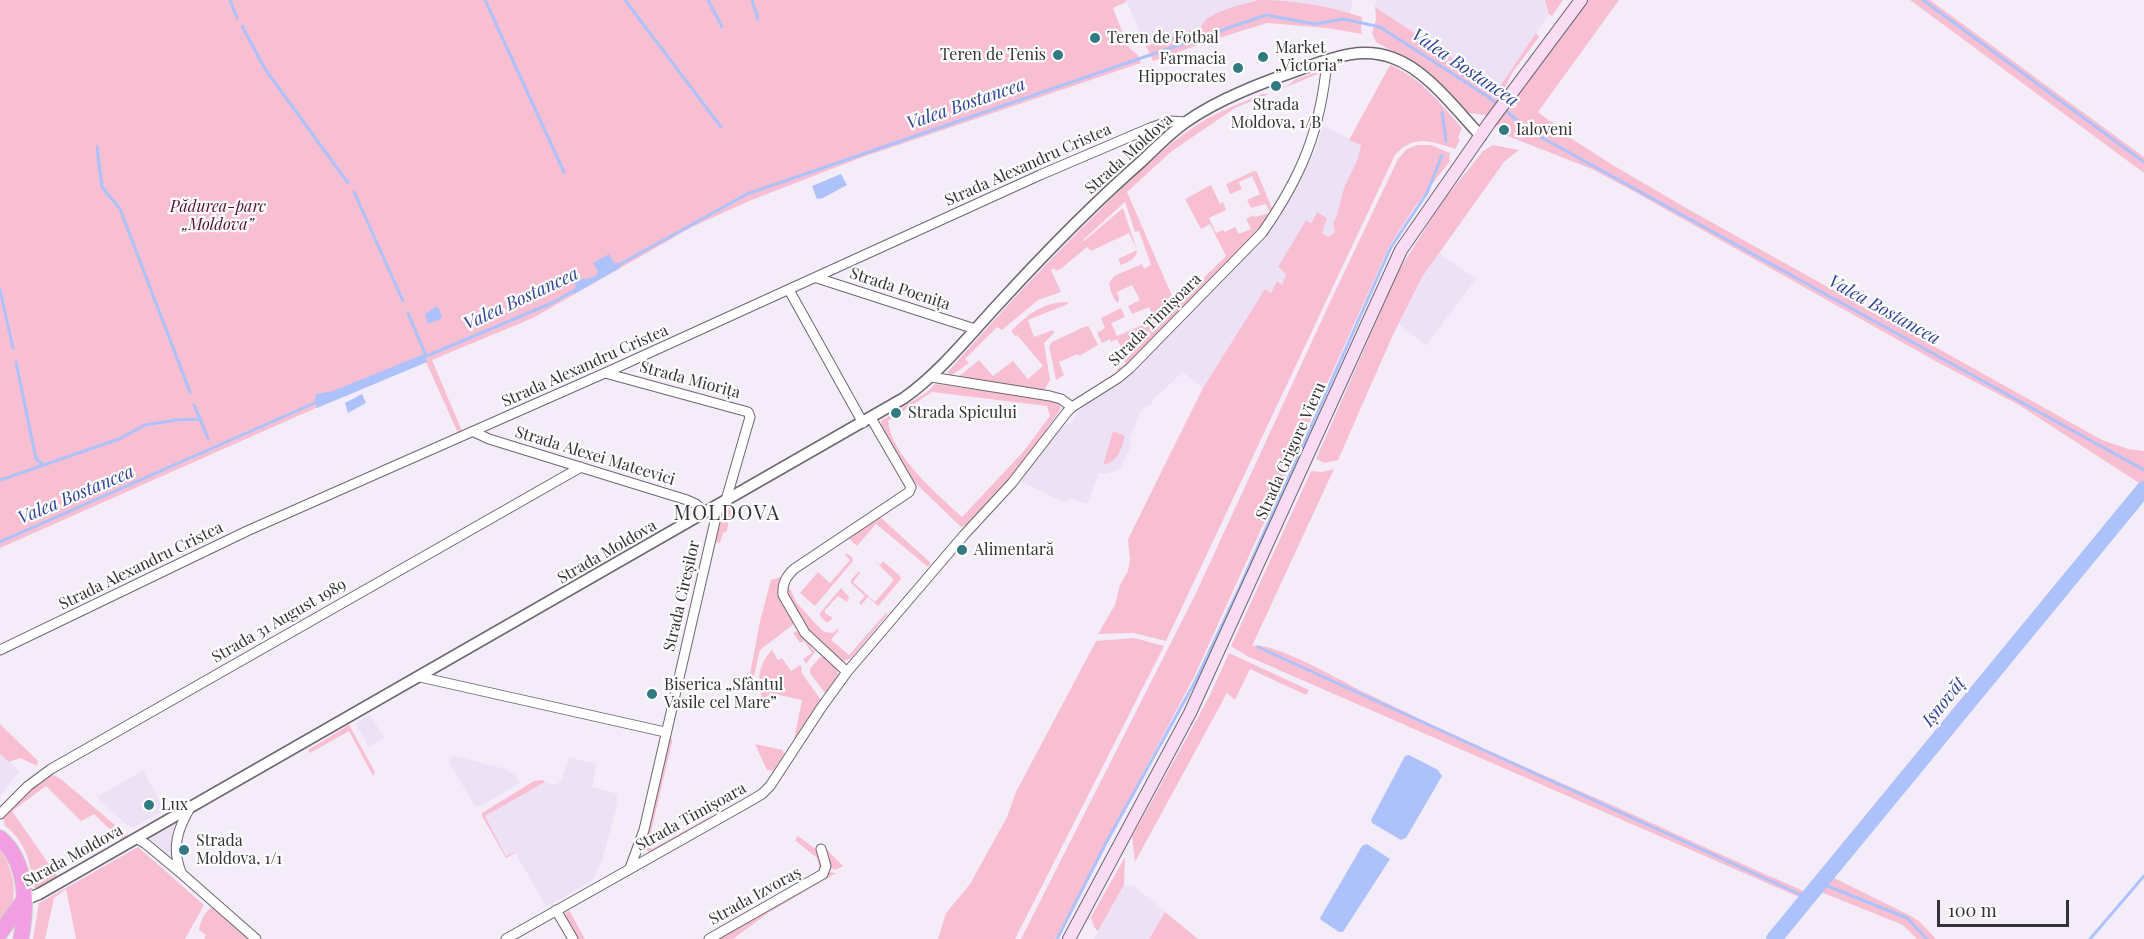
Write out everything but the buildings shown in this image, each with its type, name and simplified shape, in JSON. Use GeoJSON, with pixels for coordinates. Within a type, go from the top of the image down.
{"type":"FeatureCollection","features":[{"type":"Feature","properties":{"kind":"highway"},"geometry":{"type":"LineString","coordinates":[[0,838],[10,848],[23,880],[21,939]]}},
{"type":"Feature","properties":{"kind":"highway"},"geometry":{"type":"LineString","coordinates":[[0,933],[24,900]]}},
{"type":"Feature","properties":{"kind":"main road","name":"Strada Grigore Vieru"},"geometry":{"type":"LineString","coordinates":[[1070,939],[1190,713],[1401,250],[1490,122],[1581,0]]}},
{"type":"Feature","properties":{"kind":"street","name":"Strada Moldova"},"geometry":{"type":"LineString","coordinates":[[24,900],[39,894],[420,677],[904,398],[931,377],[1042,256],[1120,180],[1186,122],[1239,93],[1327,60],[1369,52],[1395,58],[1422,75],[1480,136]]}},
{"type":"Feature","properties":{"kind":"street","name":"Strada Timișoara"},"geometry":{"type":"LineString","coordinates":[[506,939],[762,794],[770,786],[847,672],[957,543],[1012,483],[1072,407],[1130,368],[1262,233],[1278,210],[1307,155],[1318,118],[1327,60]]}},
{"type":"Feature","properties":{"kind":"street","name":"Strada Alexandru Cristea"},"geometry":{"type":"LineString","coordinates":[[0,651],[247,531],[474,432],[1020,184],[1150,128],[1170,121],[1186,122]]}},
{"type":"Feature","properties":{"kind":"street","name":"Strada Poenița"},"geometry":{"type":"LineString","coordinates":[[816,278],[975,329]]}},
{"type":"Feature","properties":{"kind":"street"},"geometry":{"type":"LineString","coordinates":[[789,290],[867,420],[911,487],[909,492],[794,569],[783,583],[783,595],[805,633],[847,672]]}},
{"type":"Feature","properties":{"kind":"street","name":"Strada Miorița"},"geometry":{"type":"LineString","coordinates":[[605,373],[748,412],[750,417],[722,502]]}},
{"type":"Feature","properties":{"kind":"street"},"geometry":{"type":"LineString","coordinates":[[931,377],[1050,396],[1061,399],[1072,407]]}},
{"type":"Feature","properties":{"kind":"street","name":"Strada Alexei Mateevici"},"geometry":{"type":"LineString","coordinates":[[474,432],[489,439],[687,500],[696,504],[705,513]]}},
{"type":"Feature","properties":{"kind":"street","name":"Strada 31 August 1989"},"geometry":{"type":"LineString","coordinates":[[0,814],[28,786],[51,769],[581,466]]}},
{"type":"Feature","properties":{"kind":"street","name":"Strada Cireșilor"},"geometry":{"type":"LineString","coordinates":[[630,868],[644,830],[665,732],[722,502]]}},
{"type":"Feature","properties":{"kind":"street"},"geometry":{"type":"LineString","coordinates":[[420,677],[665,732]]}},
{"type":"Feature","properties":{"kind":"street"},"geometry":{"type":"LineString","coordinates":[[182,874],[176,860],[177,835],[180,824],[191,806]]}},
{"type":"Feature","properties":{"kind":"street","name":"Strada Moldova"},"geometry":{"type":"LineString","coordinates":[[136,838],[182,874],[256,939]]}},
{"type":"Feature","properties":{"kind":"street","name":"Strada Izvoraș"},"geometry":{"type":"LineString","coordinates":[[710,939],[823,874],[826,866],[821,849]]}},
{"type":"Feature","properties":{"kind":"street"},"geometry":{"type":"LineString","coordinates":[[556,910],[573,939]]}},
{"type":"Feature","properties":{"kind":"shaded area"},"geometry":{"type":"Polygon","coordinates":[[[1126,0],[1353,1],[1350,13],[1333,10],[1201,27],[1146,46],[1126,0]]]}},
{"type":"Feature","properties":{"kind":"shaded area"},"geometry":{"type":"Polygon","coordinates":[[[1376,0],[1563,0],[1552,16],[1549,14],[1499,88],[1375,7],[1376,0]]]}},
{"type":"Feature","properties":{"kind":"shaded area"},"geometry":{"type":"Polygon","coordinates":[[[1323,125],[1361,145],[1360,156],[1345,187],[1337,216],[1333,222],[1335,231],[1329,238],[1322,232],[1317,212],[1310,223],[1306,220],[1278,268],[1286,273],[1282,285],[1277,282],[1272,293],[1265,289],[1203,388],[1183,372],[1156,397],[1149,407],[1146,406],[1140,413],[1129,441],[1132,442],[1127,456],[1119,470],[1106,474],[1099,473],[1087,504],[1071,498],[1066,503],[1021,482],[1053,433],[1066,423],[1071,424],[1077,413],[1091,399],[1123,380],[1194,310],[1273,226],[1315,151],[1323,125]]]}},
{"type":"Feature","properties":{"kind":"shaded area"},"geometry":{"type":"Polygon","coordinates":[[[1439,253],[1476,279],[1426,346],[1399,324],[1422,277],[1439,253]]]}},
{"type":"Feature","properties":{"kind":"shaded area"},"geometry":{"type":"Polygon","coordinates":[[[370,715],[385,738],[369,747],[355,723],[370,715]]]}},
{"type":"Feature","properties":{"kind":"shaded area"},"geometry":{"type":"Polygon","coordinates":[[[0,754],[20,771],[0,796],[0,754]]]}},
{"type":"Feature","properties":{"kind":"shaded area"},"geometry":{"type":"Polygon","coordinates":[[[455,756],[510,770],[509,773],[515,773],[520,783],[479,807],[475,806],[449,763],[451,757],[455,756]]]}},
{"type":"Feature","properties":{"kind":"shaded area"},"geometry":{"type":"Polygon","coordinates":[[[569,757],[597,764],[592,787],[618,794],[616,801],[618,802],[602,861],[592,881],[546,907],[515,852],[507,856],[484,816],[545,782],[556,785],[562,779],[569,757]]]}},
{"type":"Feature","properties":{"kind":"shaded area"},"geometry":{"type":"Polygon","coordinates":[[[143,770],[165,810],[134,827],[128,826],[97,797],[143,770]]]}},
{"type":"Feature","properties":{"kind":"shaded area"},"geometry":{"type":"Polygon","coordinates":[[[176,822],[172,834],[171,858],[148,837],[176,822]]]}},
{"type":"Feature","properties":{"kind":"shaded area"},"geometry":{"type":"Polygon","coordinates":[[[1124,885],[1134,886],[1165,912],[1149,939],[1094,939],[1124,885]]]}},
{"type":"Feature","properties":{"kind":"green space","name":"Pădurea-parc „Moldova”"},"geometry":{"type":"Polygon","coordinates":[[[0,0],[1126,0],[1113,8],[1128,47],[1138,55],[1141,63],[860,158],[749,201],[692,227],[533,318],[432,360],[462,431],[458,433],[426,362],[316,408],[0,548],[0,0]]]}},
{"type":"Feature","properties":{"kind":"green space"},"geometry":{"type":"Polygon","coordinates":[[[1259,0],[1311,4],[1362,17],[1362,34],[1327,28],[1267,23],[1153,61],[1146,46],[1201,27],[1205,21],[1218,13],[1259,0]]]}},
{"type":"Feature","properties":{"kind":"green space"},"geometry":{"type":"Polygon","coordinates":[[[1545,0],[1563,0],[1552,16],[1549,14],[1545,0]]]}},
{"type":"Feature","properties":{"kind":"green space"},"geometry":{"type":"Polygon","coordinates":[[[1586,0],[1619,0],[1538,112],[1554,124],[1548,129],[1572,139],[1686,208],[2102,440],[2128,449],[2144,451],[2144,497],[1832,877],[1909,915],[1919,921],[1936,939],[1917,939],[1903,925],[1821,892],[1781,939],[1769,939],[1801,898],[1247,656],[1231,646],[1311,471],[1322,472],[1334,469],[1252,646],[1275,649],[1291,655],[1456,736],[1806,892],[1894,781],[2139,483],[2019,405],[1939,363],[1633,191],[1592,169],[1500,133],[1497,129],[1497,121],[1586,0]]]}},
{"type":"Feature","properties":{"kind":"green space"},"geometry":{"type":"Polygon","coordinates":[[[1910,0],[1930,0],[2144,157],[2144,173],[1910,0]]]}},
{"type":"Feature","properties":{"kind":"green space"},"geometry":{"type":"Polygon","coordinates":[[[1375,7],[1499,88],[1536,33],[1539,37],[1512,73],[1501,96],[1487,115],[1468,113],[1430,75],[1414,63],[1376,42],[1372,33],[1376,20],[1375,7]]]}},
{"type":"Feature","properties":{"kind":"green space"},"geometry":{"type":"Polygon","coordinates":[[[1390,65],[1421,84],[1438,101],[1462,128],[1458,138],[1460,140],[1455,149],[1430,142],[1416,142],[1402,148],[1395,155],[1166,641],[1133,633],[1098,634],[1115,605],[1120,585],[1128,571],[1130,561],[1128,539],[1203,388],[1265,289],[1271,293],[1277,281],[1282,285],[1286,274],[1278,267],[1306,220],[1311,223],[1317,212],[1327,218],[1322,233],[1329,237],[1335,231],[1333,223],[1361,145],[1349,140],[1390,65]]]}},
{"type":"Feature","properties":{"kind":"green space"},"geometry":{"type":"Polygon","coordinates":[[[1319,71],[1320,73],[1235,108],[1172,151],[1127,192],[1176,305],[1226,256],[1210,224],[1201,229],[1185,199],[1211,185],[1220,204],[1223,202],[1226,210],[1209,218],[1216,233],[1235,227],[1239,234],[1251,229],[1246,219],[1254,215],[1255,217],[1270,213],[1266,204],[1251,208],[1247,200],[1260,194],[1252,176],[1239,182],[1242,189],[1230,194],[1226,184],[1254,171],[1257,172],[1273,211],[1265,224],[1128,366],[1119,372],[1117,369],[1126,364],[1120,352],[1123,351],[1117,339],[1111,342],[1110,339],[1102,343],[1097,333],[1105,328],[1101,318],[1121,308],[1125,317],[1111,323],[1117,336],[1154,320],[1149,307],[1132,314],[1128,306],[1140,300],[1132,285],[1117,292],[1118,303],[1113,297],[1109,283],[1114,276],[1142,264],[1144,269],[1151,265],[1139,231],[1135,232],[1125,202],[1083,240],[1123,208],[1137,250],[1129,233],[1091,251],[1087,247],[1062,268],[1056,271],[1054,268],[1051,270],[1061,292],[1038,300],[1002,330],[997,327],[965,359],[969,363],[952,375],[947,373],[1058,252],[1133,177],[1172,143],[1200,123],[1230,107],[1262,94],[1268,94],[1289,85],[1294,80],[1319,71]]]}},
{"type":"Feature","properties":{"kind":"green space"},"geometry":{"type":"Polygon","coordinates":[[[1417,145],[1431,145],[1450,153],[1449,162],[1414,208],[1390,245],[1194,677],[1055,939],[1021,939],[1196,593],[1398,159],[1407,149],[1417,145]]]}},
{"type":"Feature","properties":{"kind":"green space"},"geometry":{"type":"Polygon","coordinates":[[[1493,145],[1519,150],[1504,162],[1422,277],[1392,337],[1338,460],[1325,463],[1316,459],[1399,270],[1443,201],[1483,151],[1493,145]]]}},
{"type":"Feature","properties":{"kind":"green space"},"geometry":{"type":"Polygon","coordinates":[[[1137,250],[1134,258],[1121,265],[1118,259],[1137,250]]]}},
{"type":"Feature","properties":{"kind":"green space"},"geometry":{"type":"Polygon","coordinates":[[[1067,302],[1068,304],[1028,320],[1034,337],[1053,330],[1054,333],[1044,343],[1050,380],[1045,389],[1039,390],[958,377],[979,360],[993,376],[1013,361],[1028,379],[1043,366],[1011,331],[1036,310],[1067,302]]]}},
{"type":"Feature","properties":{"kind":"green space"},"geometry":{"type":"Polygon","coordinates":[[[1086,326],[1089,327],[1098,345],[1079,356],[1078,354],[1059,362],[1064,375],[1056,380],[1049,346],[1052,342],[1086,326]]]}},
{"type":"Feature","properties":{"kind":"green space"},"geometry":{"type":"Polygon","coordinates":[[[935,384],[1057,401],[1061,405],[1060,410],[1019,468],[970,523],[961,527],[908,476],[882,428],[881,421],[927,392],[935,384]],[[932,392],[888,421],[897,447],[906,460],[928,485],[962,517],[1023,452],[1050,416],[1047,406],[932,392]]]}},
{"type":"Feature","properties":{"kind":"green space"},"geometry":{"type":"Polygon","coordinates":[[[1113,431],[1125,436],[1124,441],[1115,458],[1103,465],[1113,431]]]}},
{"type":"Feature","properties":{"kind":"green space"},"geometry":{"type":"Polygon","coordinates":[[[732,506],[737,514],[729,519],[727,531],[723,533],[720,543],[716,542],[722,512],[732,506]]]}},
{"type":"Feature","properties":{"kind":"green space"},"geometry":{"type":"Polygon","coordinates":[[[880,517],[931,563],[928,567],[876,524],[857,546],[848,538],[880,517]]]}},
{"type":"Feature","properties":{"kind":"green space"},"geometry":{"type":"Polygon","coordinates":[[[846,553],[852,557],[853,561],[815,606],[800,593],[818,572],[830,583],[850,560],[845,555],[846,553]]]}},
{"type":"Feature","properties":{"kind":"green space"},"geometry":{"type":"Polygon","coordinates":[[[873,559],[880,565],[883,561],[901,579],[878,606],[868,597],[861,605],[859,603],[865,596],[851,583],[859,571],[860,573],[853,582],[875,602],[894,580],[873,559]]]}},
{"type":"Feature","properties":{"kind":"green space"},"geometry":{"type":"Polygon","coordinates":[[[781,577],[779,593],[795,620],[794,624],[760,650],[751,689],[747,690],[760,621],[771,580],[781,577]]]}},
{"type":"Feature","properties":{"kind":"green space"},"geometry":{"type":"Polygon","coordinates":[[[785,585],[791,590],[796,602],[824,632],[833,633],[839,630],[831,640],[849,655],[886,613],[888,614],[850,659],[840,662],[814,639],[785,594],[785,585]]]}},
{"type":"Feature","properties":{"kind":"green space"},"geometry":{"type":"Polygon","coordinates":[[[841,588],[849,597],[847,602],[838,596],[825,610],[825,613],[833,618],[827,623],[820,613],[841,588]]]}},
{"type":"Feature","properties":{"kind":"green space"},"geometry":{"type":"Polygon","coordinates":[[[797,631],[815,652],[806,664],[803,659],[812,653],[804,641],[800,643],[793,633],[797,631]]]}},
{"type":"Feature","properties":{"kind":"green space"},"geometry":{"type":"Polygon","coordinates":[[[1134,638],[1164,646],[1015,939],[938,939],[946,913],[970,884],[1007,817],[1016,792],[1096,641],[1134,638]]]}},
{"type":"Feature","properties":{"kind":"green space"},"geometry":{"type":"Polygon","coordinates":[[[772,650],[778,660],[782,658],[791,671],[800,665],[801,672],[821,700],[792,749],[802,700],[770,693],[766,700],[767,704],[764,705],[760,690],[760,670],[772,650]]]}},
{"type":"Feature","properties":{"kind":"green space"},"geometry":{"type":"Polygon","coordinates":[[[1229,653],[1309,690],[1306,695],[1250,669],[1235,700],[1227,693],[1135,862],[1132,837],[1209,697],[1229,653]]]}},
{"type":"Feature","properties":{"kind":"green space"},"geometry":{"type":"Polygon","coordinates":[[[820,657],[824,657],[837,670],[839,678],[825,693],[810,673],[810,669],[820,657]]]}},
{"type":"Feature","properties":{"kind":"green space"},"geometry":{"type":"Polygon","coordinates":[[[0,724],[38,761],[37,766],[20,758],[9,762],[0,754],[0,724]]]}},
{"type":"Feature","properties":{"kind":"green space"},"geometry":{"type":"Polygon","coordinates":[[[349,725],[375,772],[373,776],[349,731],[310,753],[308,750],[349,725]]]}},
{"type":"Feature","properties":{"kind":"green space"},"geometry":{"type":"Polygon","coordinates":[[[669,738],[672,742],[648,845],[652,849],[713,815],[650,852],[644,849],[644,846],[669,738]]]}},
{"type":"Feature","properties":{"kind":"green space"},"geometry":{"type":"Polygon","coordinates":[[[755,744],[783,750],[784,754],[773,771],[767,770],[755,744]]]}},
{"type":"Feature","properties":{"kind":"green space"},"geometry":{"type":"Polygon","coordinates":[[[53,775],[61,779],[129,837],[122,841],[94,814],[81,821],[46,786],[12,811],[58,877],[35,888],[31,884],[30,868],[25,851],[17,837],[5,826],[3,818],[26,794],[53,775]]]}},
{"type":"Feature","properties":{"kind":"green space"},"geometry":{"type":"Polygon","coordinates":[[[543,780],[545,782],[485,816],[506,856],[515,852],[506,858],[482,813],[534,781],[543,780]]]}},
{"type":"Feature","properties":{"kind":"green space"},"geometry":{"type":"Polygon","coordinates":[[[798,836],[817,850],[823,867],[820,871],[817,858],[795,840],[798,836]]]}},
{"type":"Feature","properties":{"kind":"green space"},"geometry":{"type":"Polygon","coordinates":[[[138,847],[204,905],[185,939],[76,939],[66,889],[54,898],[45,939],[33,939],[39,903],[138,847]]]}},
{"type":"Feature","properties":{"kind":"green space"},"geometry":{"type":"Polygon","coordinates":[[[825,848],[843,866],[835,870],[829,867],[825,848]]]}},
{"type":"Feature","properties":{"kind":"green space"},"geometry":{"type":"Polygon","coordinates":[[[0,849],[10,870],[14,893],[11,908],[0,924],[0,849]]]}},
{"type":"Feature","properties":{"kind":"green space"},"geometry":{"type":"Polygon","coordinates":[[[1125,857],[1124,885],[1098,931],[1091,917],[1125,857]]]}},
{"type":"Feature","properties":{"kind":"green space"},"geometry":{"type":"Polygon","coordinates":[[[828,872],[836,873],[768,913],[733,939],[716,939],[828,872]]]}},
{"type":"Feature","properties":{"kind":"green space"},"geometry":{"type":"Polygon","coordinates":[[[211,908],[249,939],[204,939],[206,935],[199,930],[201,921],[211,908]]]}},
{"type":"Feature","properties":{"kind":"green space"},"geometry":{"type":"Polygon","coordinates":[[[569,910],[585,939],[577,939],[563,915],[569,910]]]}},
{"type":"Feature","properties":{"kind":"green space"},"geometry":{"type":"Polygon","coordinates":[[[1165,912],[1198,939],[1149,939],[1165,912]]]}},
{"type":"Feature","properties":{"kind":"water"},"geometry":{"type":"Polygon","coordinates":[[[841,174],[847,185],[817,199],[812,186],[841,174]]]}},
{"type":"Feature","properties":{"kind":"water"},"geometry":{"type":"Polygon","coordinates":[[[609,254],[620,268],[574,294],[572,290],[576,288],[573,281],[595,277],[598,272],[593,263],[609,254]]]}},
{"type":"Feature","properties":{"kind":"water"},"geometry":{"type":"Polygon","coordinates":[[[438,307],[441,319],[428,324],[425,314],[438,307]]]}},
{"type":"Feature","properties":{"kind":"water"},"geometry":{"type":"Polygon","coordinates":[[[424,354],[427,362],[317,408],[316,394],[333,391],[424,354]]]}},
{"type":"Feature","properties":{"kind":"water"},"geometry":{"type":"Polygon","coordinates":[[[362,394],[366,403],[348,413],[345,403],[362,394]]]}},
{"type":"Feature","properties":{"kind":"water"},"geometry":{"type":"Polygon","coordinates":[[[1409,755],[1438,770],[1442,776],[1406,838],[1401,840],[1372,823],[1371,820],[1405,756],[1409,755]]]}},
{"type":"Feature","properties":{"kind":"water"},"geometry":{"type":"Polygon","coordinates":[[[1367,844],[1390,859],[1343,932],[1339,932],[1320,918],[1362,846],[1367,844]]]}},
{"type":"Feature","properties":{"kind":"waterway"},"geometry":{"type":"LineString","coordinates":[[230,0],[237,18]]}},
{"type":"Feature","properties":{"kind":"waterway"},"geometry":{"type":"LineString","coordinates":[[485,0],[564,172]]}},
{"type":"Feature","properties":{"kind":"waterway"},"geometry":{"type":"LineString","coordinates":[[625,0],[721,127]]}},
{"type":"Feature","properties":{"kind":"waterway"},"geometry":{"type":"LineString","coordinates":[[708,0],[722,27]]}},
{"type":"Feature","properties":{"kind":"waterway"},"geometry":{"type":"LineString","coordinates":[[752,0],[758,19]]}},
{"type":"Feature","properties":{"kind":"waterway"},"geometry":{"type":"LineString","coordinates":[[1923,0],[2144,162]]}},
{"type":"Feature","properties":{"kind":"waterway","name":"Valea Bostancea"},"geometry":{"type":"LineString","coordinates":[[617,266],[747,194],[1266,15],[1315,24],[1344,19],[1380,27],[1500,106]]}},
{"type":"Feature","properties":{"kind":"waterway"},"geometry":{"type":"LineString","coordinates":[[242,26],[265,69],[348,183]]}},
{"type":"Feature","properties":{"kind":"waterway","name":"Valea Bostancea"},"geometry":{"type":"LineString","coordinates":[[1505,110],[1530,131],[2144,470]]}},
{"type":"Feature","properties":{"kind":"waterway"},"geometry":{"type":"LineString","coordinates":[[1442,112],[1446,141]]}},
{"type":"Feature","properties":{"kind":"waterway"},"geometry":{"type":"LineString","coordinates":[[97,147],[102,187],[120,209],[190,392]]}},
{"type":"Feature","properties":{"kind":"waterway"},"geometry":{"type":"LineString","coordinates":[[1057,939],[1106,843],[1196,680],[1391,247],[1427,193],[1442,155]]}},
{"type":"Feature","properties":{"kind":"waterway"},"geometry":{"type":"LineString","coordinates":[[354,192],[403,301]]}},
{"type":"Feature","properties":{"kind":"waterway"},"geometry":{"type":"LineString","coordinates":[[0,290],[13,348]]}},
{"type":"Feature","properties":{"kind":"waterway","name":"Valea Bostancea"},"geometry":{"type":"LineString","coordinates":[[422,358],[552,303],[575,290]]}},
{"type":"Feature","properties":{"kind":"waterway"},"geometry":{"type":"LineString","coordinates":[[408,313],[426,356]]}},
{"type":"Feature","properties":{"kind":"waterway"},"geometry":{"type":"LineString","coordinates":[[16,362],[36,459],[44,465]]}},
{"type":"Feature","properties":{"kind":"waterway","name":"Valea Bostancea"},"geometry":{"type":"LineString","coordinates":[[0,542],[319,401]]}},
{"type":"Feature","properties":{"kind":"waterway"},"geometry":{"type":"LineString","coordinates":[[194,405],[208,438]]}},
{"type":"Feature","properties":{"kind":"waterway"},"geometry":{"type":"LineString","coordinates":[[0,480],[119,439],[145,425],[201,419]]}},
{"type":"Feature","properties":{"kind":"waterway","name":"Ișnovăț"},"geometry":{"type":"LineString","coordinates":[[1774,939],[2144,489]]}},
{"type":"Feature","properties":{"kind":"waterway"},"geometry":{"type":"LineString","coordinates":[[1258,647],[1808,898]]}},
{"type":"Feature","properties":{"kind":"waterway"},"geometry":{"type":"LineString","coordinates":[[2090,939],[2144,876]]}},
{"type":"Feature","properties":{"kind":"waterway"},"geometry":{"type":"LineString","coordinates":[[1820,883],[1907,918],[1927,939]]}},
{"type":"Feature","properties":{"kind":"place","name":"Teren de Fotbal"},"geometry":{"type":"Point","coordinates":[1095,38]}},
{"type":"Feature","properties":{"kind":"place","name":"Teren de Tenis"},"geometry":{"type":"Point","coordinates":[1058,55]}},
{"type":"Feature","properties":{"kind":"place","name":"Market „Victoria”"},"geometry":{"type":"Point","coordinates":[1263,57]}},
{"type":"Feature","properties":{"kind":"place","name":"Farmacia Hippocrates"},"geometry":{"type":"Point","coordinates":[1238,68]}},
{"type":"Feature","properties":{"kind":"place","name":"Strada Moldova, 1/B"},"geometry":{"type":"Point","coordinates":[1276,86]}},
{"type":"Feature","properties":{"kind":"place","name":"Ialoveni"},"geometry":{"type":"Point","coordinates":[1504,130]}},
{"type":"Feature","properties":{"kind":"place","name":"Strada Spicului"},"geometry":{"type":"Point","coordinates":[896,413]}},
{"type":"Feature","properties":{"kind":"place","name":"Alimentară"},"geometry":{"type":"Point","coordinates":[962,550]}},
{"type":"Feature","properties":{"kind":"place","name":"Biserica „Sfântul Vasile cel Mare”"},"geometry":{"type":"Point","coordinates":[652,694]}},
{"type":"Feature","properties":{"kind":"place","name":"Lux"},"geometry":{"type":"Point","coordinates":[149,805]}},
{"type":"Feature","properties":{"kind":"place","name":"Strada Moldova, 1/1"},"geometry":{"type":"Point","coordinates":[184,850]}},
{"type":"Feature","properties":{"kind":"district","name":"MOLDOVA"},"geometry":{"type":"Point","coordinates":[727,514]}}]}
